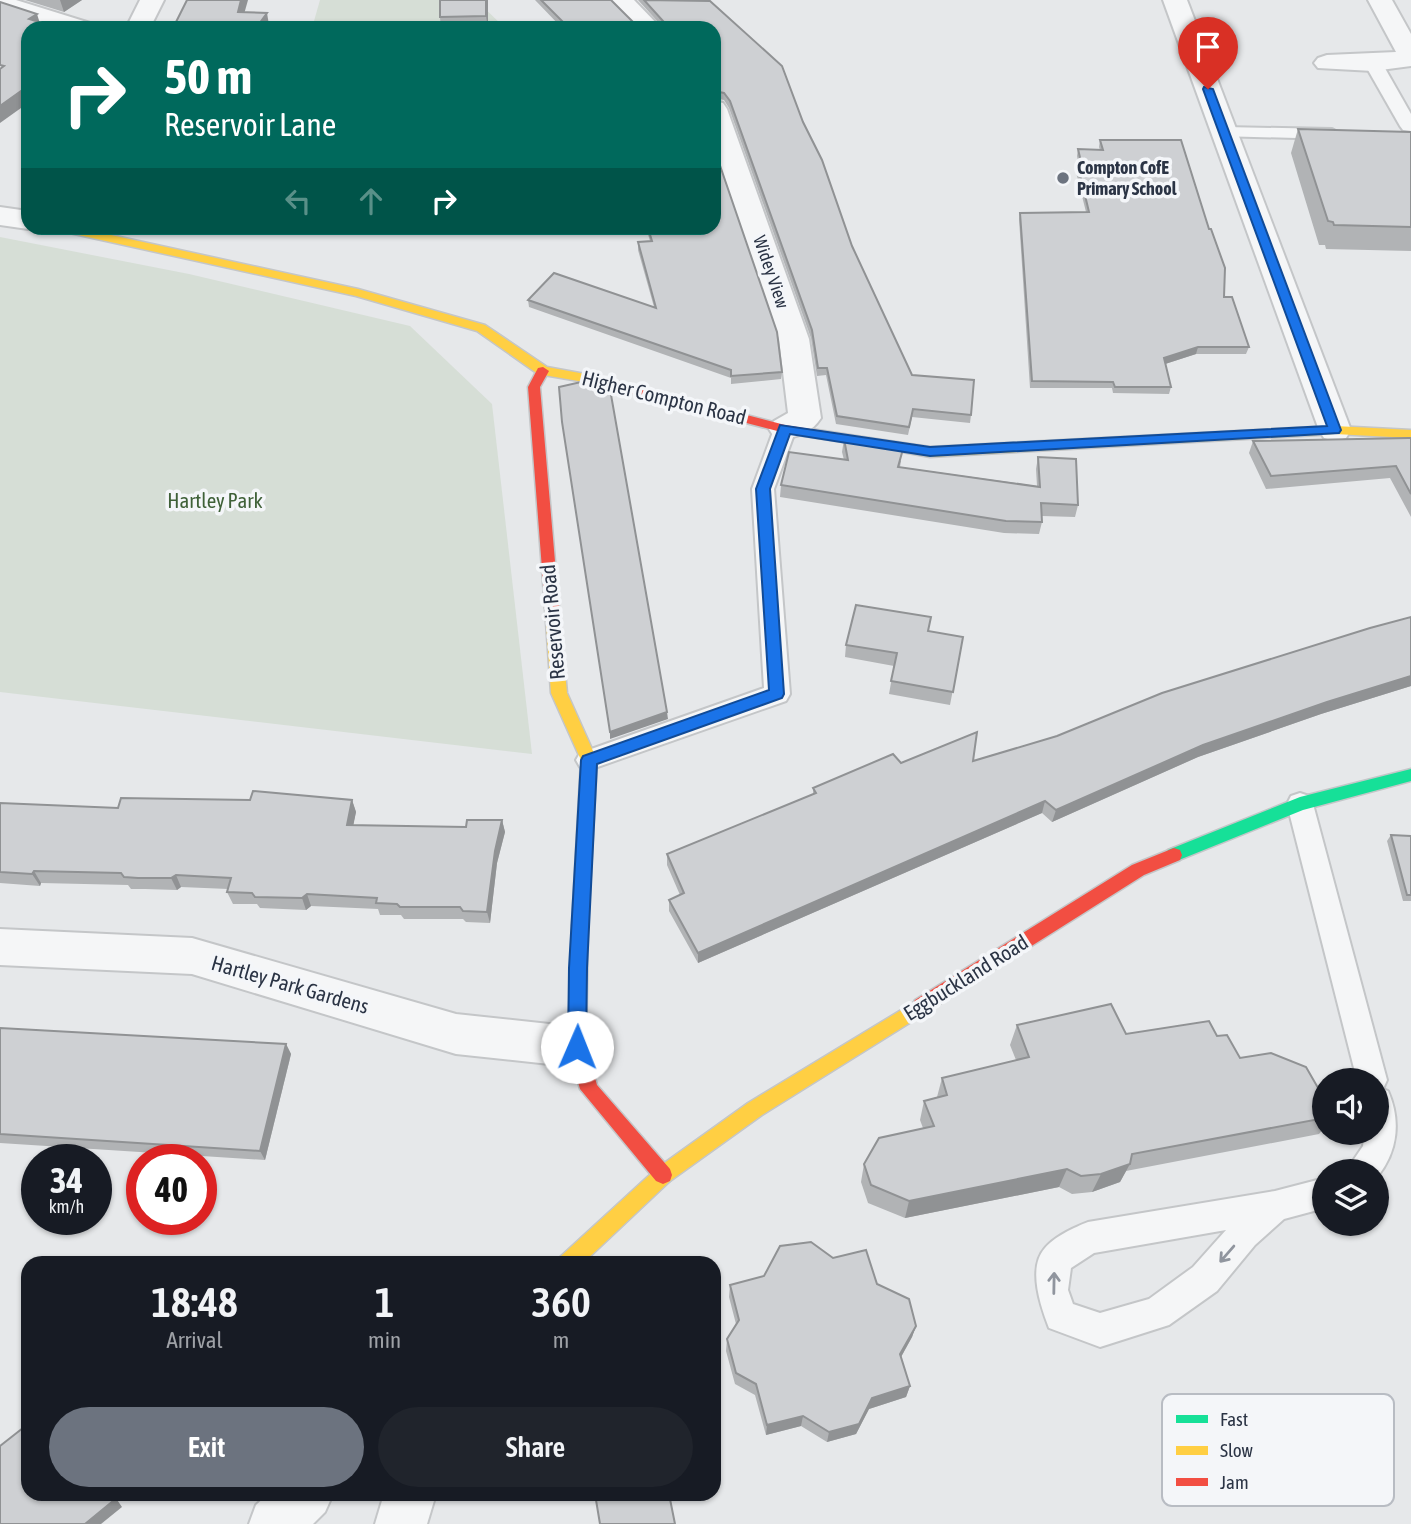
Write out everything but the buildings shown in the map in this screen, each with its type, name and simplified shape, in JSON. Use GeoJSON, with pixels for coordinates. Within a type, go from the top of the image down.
{"type":"FeatureCollection","features":[{"type":"Feature","properties":{"kind":"street"},"geometry":{"type":"LineString","coordinates":[[142,21],[152,0]]}},
{"type":"Feature","properties":{"kind":"street"},"geometry":{"type":"LineString","coordinates":[[620,0],[642,21]]}},
{"type":"Feature","properties":{"kind":"street"},"geometry":{"type":"LineString","coordinates":[[1175,0],[1335,430]]}},
{"type":"Feature","properties":{"kind":"street"},"geometry":{"type":"LineString","coordinates":[[1327,63],[1373,63],[1411,57],[1380,0]]}},
{"type":"Feature","properties":{"kind":"street"},"geometry":{"type":"LineString","coordinates":[[0,3],[58,21]]}},
{"type":"Feature","properties":{"kind":"street","name":"Widey View"},"geometry":{"type":"LineString","coordinates":[[721,128],[794,339],[805,418],[785,429]]}},
{"type":"Feature","properties":{"kind":"street"},"geometry":{"type":"LineString","coordinates":[[0,215],[21,219]]}},
{"type":"Feature","properties":{"kind":"street","name":"Higher Compton Road"},"geometry":{"type":"LineString","coordinates":[[97,235],[358,293],[481,328],[543,371],[588,378],[785,429],[930,452],[1335,430],[1411,434]]}},
{"type":"Feature","properties":{"kind":"street","name":"Reservoir Road"},"geometry":{"type":"LineString","coordinates":[[543,371],[534,387],[559,693],[589,760],[578,968],[577,1047],[589,1089],[663,1175]]}},
{"type":"Feature","properties":{"kind":"street","name":"Eggbuckland Road"},"geometry":{"type":"LineString","coordinates":[[575,1256],[663,1175],[755,1109],[1138,870],[1300,804],[1411,775]]}},
{"type":"Feature","properties":{"kind":"street","name":"Hartley Park Gardens"},"geometry":{"type":"LineString","coordinates":[[0,947],[192,956],[456,1034],[577,1047]]}},
{"type":"Feature","properties":{"kind":"street"},"geometry":{"type":"LineString","coordinates":[[275,1524],[300,1501]]}},
{"type":"Feature","properties":{"kind":"street"},"geometry":{"type":"LineString","coordinates":[[401,1524],[408,1501]]}},
{"type":"Feature","properties":{"kind":"lane"},"geometry":{"type":"LineString","coordinates":[[1373,63],[1406,133]]}},
{"type":"Feature","properties":{"kind":"lane"},"geometry":{"type":"LineString","coordinates":[[1224,132],[1344,135]]}},
{"type":"Feature","properties":{"kind":"lane"},"geometry":{"type":"LineString","coordinates":[[589,760],[777,694],[763,489],[785,429]]}},
{"type":"Feature","properties":{"kind":"lane"},"geometry":{"type":"LineString","coordinates":[[1300,804],[1369,1068]]}},
{"type":"Feature","properties":{"kind":"lane"},"geometry":{"type":"LineString","coordinates":[[1275,1206],[1244,1234],[1205,1279],[1157,1313],[1100,1329],[1061,1316],[1052,1290],[1056,1259],[1088,1238],[1275,1206],[1312,1196]]}},
{"type":"Feature","properties":{"kind":"green space"},"geometry":{"type":"Polygon","coordinates":[[[320,0],[476,0],[498,21],[314,21],[320,0]]]}},
{"type":"Feature","properties":{"kind":"green space","name":"Hartley Park"},"geometry":{"type":"Polygon","coordinates":[[[0,237],[189,274],[410,326],[492,404],[532,754],[0,692],[0,237]]]}},
{"type":"Feature","properties":{"kind":"traffic: fast"},"geometry":{"type":"LineString","coordinates":[[1174,855],[1300,804],[1411,775]]}},
{"type":"Feature","properties":{"kind":"traffic: slow"},"geometry":{"type":"LineString","coordinates":[[97,235],[358,293],[481,328],[543,371],[596,380]]}},
{"type":"Feature","properties":{"kind":"traffic: slow"},"geometry":{"type":"LineString","coordinates":[[869,442],[930,452],[1335,430],[1411,434]]}},
{"type":"Feature","properties":{"kind":"traffic: slow"},"geometry":{"type":"LineString","coordinates":[[552,608],[559,693],[589,760],[580,925]]}},
{"type":"Feature","properties":{"kind":"traffic: slow"},"geometry":{"type":"LineString","coordinates":[[576,1256],[663,1175],[755,1109],[921,1006]]}},
{"type":"Feature","properties":{"kind":"traffic: jam"},"geometry":{"type":"LineString","coordinates":[[543,371],[534,387],[552,608]]}},
{"type":"Feature","properties":{"kind":"traffic: jam"},"geometry":{"type":"LineString","coordinates":[[596,380],[785,429],[869,442]]}},
{"type":"Feature","properties":{"kind":"traffic: jam"},"geometry":{"type":"LineString","coordinates":[[921,1006],[1138,870],[1174,855]]}},
{"type":"Feature","properties":{"kind":"traffic: jam"},"geometry":{"type":"LineString","coordinates":[[580,925],[577,1047],[589,1089],[663,1175]]}},
{"type":"Feature","properties":{"kind":"place","name":"Compton CofE Primary School"},"geometry":{"type":"Point","coordinates":[1063,178]}},
{"type":"Feature","properties":{"kind":"route"},"geometry":{"type":"LineString","coordinates":[[577,1047],[578,968],[589,760],[777,694],[763,489],[785,429],[930,452],[1335,430],[1208,89]]}}]}
